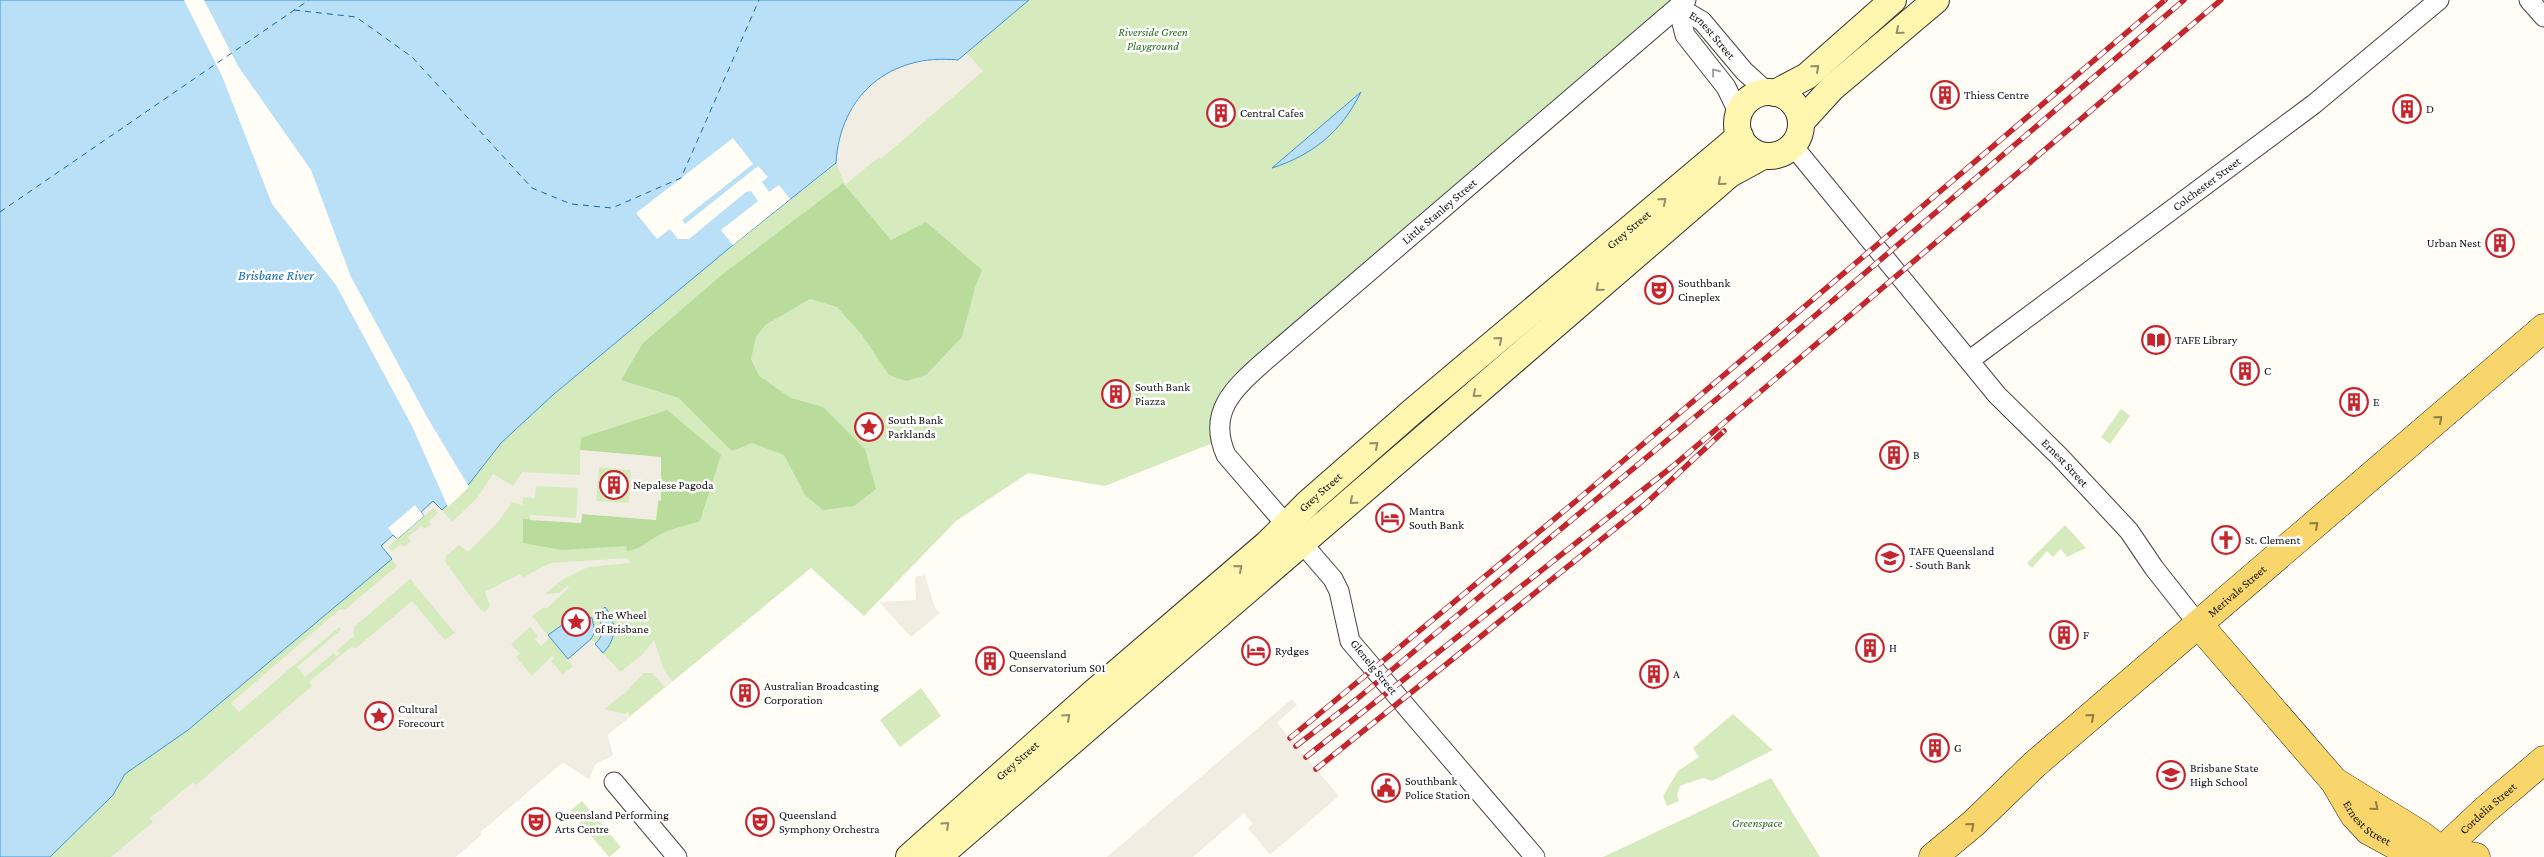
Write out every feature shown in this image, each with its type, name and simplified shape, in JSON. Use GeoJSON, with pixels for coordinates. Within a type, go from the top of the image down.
{"type":"FeatureCollection","features":[{"type":"Feature","properties":{"kind":"main road","name":"Merivale Street"},"geometry":{"type":"LineString","coordinates":[[1933,857],[1974,823],[2035,764],[2544,328]]}},
{"type":"Feature","properties":{"kind":"main road","name":"Ernest Street"},"geometry":{"type":"LineString","coordinates":[[2199,625],[2334,781],[2365,798],[2382,813],[2421,835],[2438,854],[2476,857]]}},
{"type":"Feature","properties":{"kind":"main road","name":"Cordelia Street"},"geometry":{"type":"LineString","coordinates":[[2438,854],[2484,811],[2544,760]]}},
{"type":"Feature","properties":{"kind":"street"},"geometry":{"type":"LineString","coordinates":[[1894,0],[1807,76],[1771,92],[1750,97],[1743,104],[1739,125],[1745,145],[1763,156],[1780,155],[1794,146],[1799,138],[1802,121],[1832,88],[1936,0]]}},
{"type":"Feature","properties":{"kind":"street","name":"Colchester Street"},"geometry":{"type":"LineString","coordinates":[[1970,360],[2307,109],[2439,0]]}},
{"type":"Feature","properties":{"kind":"street"},"geometry":{"type":"LineString","coordinates":[[2529,0],[2544,17]]}},
{"type":"Feature","properties":{"kind":"street","name":"Ernest Street"},"geometry":{"type":"LineString","coordinates":[[1682,4],[1702,21],[1744,71],[1771,92]]}},
{"type":"Feature","properties":{"kind":"street","name":"Ernest Street"},"geometry":{"type":"LineString","coordinates":[[1682,4],[1684,35],[1726,87],[1739,125]]}},
{"type":"Feature","properties":{"kind":"street","name":"Little Stanley Street"},"geometry":{"type":"LineString","coordinates":[[1220,440],[1222,411],[1232,391],[1318,314],[1682,4]]}},
{"type":"Feature","properties":{"kind":"street"},"geometry":{"type":"LineString","coordinates":[[1771,92],[1793,102],[1802,121]]}},
{"type":"Feature","properties":{"kind":"street","name":"Grey Street"},"geometry":{"type":"LineString","coordinates":[[909,857],[1092,694],[1268,543],[1295,533],[1413,411],[1739,125]]}},
{"type":"Feature","properties":{"kind":"street","name":"Ernest Street"},"geometry":{"type":"LineString","coordinates":[[1794,146],[1997,395],[2059,456],[2129,531],[2154,568],[2199,625]]}},
{"type":"Feature","properties":{"kind":"street","name":"Grey Street"},"geometry":{"type":"LineString","coordinates":[[938,857],[1295,533],[1730,174],[1763,156]]}},
{"type":"Feature","properties":{"kind":"street","name":"Glenelg Street"},"geometry":{"type":"LineString","coordinates":[[1220,440],[1226,455],[1239,472],[1334,579],[1339,591],[1350,641],[1535,857]]}},
{"type":"Feature","properties":{"kind":"street"},"geometry":{"type":"LineString","coordinates":[[614,782],[677,857]]}},
{"type":"Feature","properties":{"kind":"green space","name":"South Bank Parklands"},"geometry":{"type":"Polygon","coordinates":[[[1029,0],[1686,0],[1232,391],[1220,440],[1105,486],[1028,473],[956,521],[864,616],[811,568],[607,735],[613,755],[595,764],[589,779],[563,762],[480,832],[481,835],[455,857],[50,857],[113,795],[125,774],[188,730],[381,546],[394,535],[397,539],[418,522],[434,501],[442,510],[469,484],[501,443],[554,394],[733,245],[836,164],[836,151],[958,60],[1029,0]]]}},
{"type":"Feature","properties":{"kind":"green space"},"geometry":{"type":"Polygon","coordinates":[[[843,183],[891,240],[926,222],[982,270],[975,288],[962,337],[926,375],[906,381],[889,375],[862,335],[837,307],[810,299],[765,325],[756,337],[751,359],[759,376],[791,398],[823,407],[865,449],[876,489],[854,506],[823,510],[805,495],[784,455],[752,443],[732,451],[679,398],[621,380],[643,343],[718,278],[843,183]]]}},
{"type":"Feature","properties":{"kind":"green space"},"geometry":{"type":"Polygon","coordinates":[[[2121,409],[2130,416],[2110,444],[2101,437],[2121,409]]]}},
{"type":"Feature","properties":{"kind":"green space"},"geometry":{"type":"Polygon","coordinates":[[[667,410],[721,455],[700,521],[669,530],[638,548],[627,551],[626,546],[562,550],[523,543],[523,519],[581,523],[582,514],[656,520],[662,477],[660,477],[661,457],[580,450],[581,438],[667,410]]]}},
{"type":"Feature","properties":{"kind":"green space"},"geometry":{"type":"Polygon","coordinates":[[[2065,525],[2086,548],[2067,557],[2061,549],[2053,557],[2047,551],[2032,568],[2027,563],[2065,525]]]}},
{"type":"Feature","properties":{"kind":"green space"},"geometry":{"type":"Polygon","coordinates":[[[921,688],[941,716],[900,747],[880,720],[921,688]]]}},
{"type":"Feature","properties":{"kind":"green space"},"geometry":{"type":"Polygon","coordinates":[[[1733,714],[1773,750],[1712,781],[1703,778],[1680,786],[1677,795],[1679,801],[1667,806],[1663,796],[1678,771],[1699,757],[1693,748],[1733,714]]]}},
{"type":"Feature","properties":{"kind":"green space","name":"Greenspace"},"geometry":{"type":"Polygon","coordinates":[[[1771,778],[1820,857],[1603,857],[1771,778]]]}},
{"type":"Feature","properties":{"kind":"green space"},"geometry":{"type":"Polygon","coordinates":[[[582,801],[621,847],[609,857],[570,811],[582,801]]]}},
{"type":"Feature","properties":{"kind":"shaded area"},"geometry":{"type":"Polygon","coordinates":[[[967,53],[983,71],[881,159],[879,157],[845,185],[836,163],[838,139],[846,117],[868,88],[886,74],[905,65],[942,59],[958,60],[967,53]]]}},
{"type":"Feature","properties":{"kind":"shaded area"},"geometry":{"type":"Polygon","coordinates":[[[580,450],[661,457],[661,501],[658,500],[656,520],[582,514],[581,523],[530,520],[530,515],[576,518],[578,488],[536,486],[535,498],[523,497],[522,505],[512,502],[498,522],[468,552],[459,545],[446,556],[445,562],[480,609],[485,612],[490,606],[485,592],[520,574],[523,577],[551,563],[627,558],[630,563],[588,567],[562,580],[545,594],[559,593],[567,586],[569,588],[546,609],[544,607],[532,616],[550,638],[541,646],[535,639],[538,636],[530,627],[511,644],[520,654],[516,657],[532,676],[552,656],[554,658],[551,661],[563,675],[573,666],[567,660],[591,639],[620,672],[642,655],[654,640],[664,670],[672,681],[665,687],[652,673],[644,673],[625,693],[604,709],[625,714],[628,712],[630,715],[607,735],[613,755],[595,764],[589,779],[563,762],[480,832],[481,835],[455,857],[111,857],[153,822],[150,818],[193,782],[196,785],[312,686],[309,682],[352,646],[355,649],[412,601],[445,640],[455,633],[410,579],[354,627],[354,636],[337,650],[340,653],[337,656],[334,653],[305,677],[297,667],[341,630],[339,627],[239,712],[231,703],[339,610],[346,609],[397,566],[381,546],[394,535],[397,539],[388,547],[392,551],[401,544],[404,547],[411,541],[408,537],[421,526],[424,529],[431,524],[429,521],[438,513],[434,508],[424,516],[421,512],[434,501],[452,522],[477,498],[493,474],[513,486],[522,472],[580,475],[580,450]],[[599,467],[596,501],[629,503],[631,470],[599,467]]]}},
{"type":"Feature","properties":{"kind":"shaded area"},"geometry":{"type":"Polygon","coordinates":[[[925,575],[935,608],[940,613],[911,637],[879,602],[916,600],[915,577],[925,575]]]}},
{"type":"Feature","properties":{"kind":"shaded area"},"geometry":{"type":"Polygon","coordinates":[[[1292,699],[1297,705],[1277,723],[1339,796],[1270,855],[1248,828],[1253,824],[1244,813],[1193,857],[1107,857],[1292,699]]]}},
{"type":"Feature","properties":{"kind":"water","name":"Brisbane River"},"geometry":{"type":"Polygon","coordinates":[[[0,0],[1029,0],[958,60],[933,60],[911,64],[891,72],[873,83],[858,99],[847,117],[840,139],[836,163],[733,245],[554,394],[501,443],[469,484],[442,510],[433,501],[421,512],[424,516],[397,539],[393,535],[381,546],[392,559],[188,730],[125,774],[113,795],[50,857],[0,857],[0,0]]]}},
{"type":"Feature","properties":{"kind":"water"},"geometry":{"type":"Polygon","coordinates":[[[1361,92],[1345,118],[1325,140],[1301,156],[1272,168],[1361,92]]]}},
{"type":"Feature","properties":{"kind":"water"},"geometry":{"type":"Polygon","coordinates":[[[605,607],[612,619],[614,630],[611,642],[603,653],[595,644],[602,634],[601,622],[596,615],[605,607]]]}},
{"type":"Feature","properties":{"kind":"water"},"geometry":{"type":"Polygon","coordinates":[[[579,613],[592,618],[595,632],[591,639],[568,659],[548,635],[579,613]]]}},
{"type":"Feature","properties":{"kind":"pier"},"geometry":{"type":"Polygon","coordinates":[[[184,0],[204,0],[238,66],[311,170],[351,277],[427,417],[469,487],[448,507],[412,426],[336,285],[272,204],[222,76],[184,0]]]}},
{"type":"Feature","properties":{"kind":"pier"},"geometry":{"type":"Polygon","coordinates":[[[733,138],[753,164],[682,220],[685,224],[758,166],[768,177],[762,182],[769,192],[779,185],[790,199],[733,245],[721,230],[758,201],[751,191],[746,192],[689,239],[678,239],[670,229],[657,239],[636,213],[733,138]]]}},
{"type":"Feature","properties":{"kind":"pier"},"geometry":{"type":"Polygon","coordinates":[[[415,505],[424,516],[397,539],[388,528],[415,505]]]}},
{"type":"Feature","properties":{"kind":"ferry route"},"geometry":{"type":"LineString","coordinates":[[0,212],[309,0]]}},
{"type":"Feature","properties":{"kind":"ferry route"},"geometry":{"type":"LineString","coordinates":[[294,10],[356,17],[412,57],[532,188],[571,204],[612,208],[681,178],[759,0]]}},
{"type":"Feature","properties":{"kind":"railway"},"geometry":{"type":"LineString","coordinates":[[1290,738],[1576,501],[2165,0]]}},
{"type":"Feature","properties":{"kind":"railway"},"geometry":{"type":"LineString","coordinates":[[1296,746],[1357,699],[1761,362],[2184,0]]}},
{"type":"Feature","properties":{"kind":"railway"},"geometry":{"type":"LineString","coordinates":[[1306,757],[1673,466],[2221,0]]}},
{"type":"Feature","properties":{"kind":"railway"},"geometry":{"type":"LineString","coordinates":[[1316,769],[1643,506],[1724,431]]}},
{"type":"Feature","properties":{"kind":"place","name":"Thiess Centre"},"geometry":{"type":"Point","coordinates":[1945,95]}},
{"type":"Feature","properties":{"kind":"place","name":"D"},"geometry":{"type":"Point","coordinates":[2407,109]}},
{"type":"Feature","properties":{"kind":"place","name":"Central Cafes"},"geometry":{"type":"Point","coordinates":[1221,113]}},
{"type":"Feature","properties":{"kind":"place","name":"Urban Nest"},"geometry":{"type":"Point","coordinates":[2500,243]}},
{"type":"Feature","properties":{"kind":"place","name":"Southbank Cineplex"},"geometry":{"type":"Point","coordinates":[1659,290]}},
{"type":"Feature","properties":{"kind":"place","name":"TAFE Library"},"geometry":{"type":"Point","coordinates":[2156,340]}},
{"type":"Feature","properties":{"kind":"place","name":"C"},"geometry":{"type":"Point","coordinates":[2245,371]}},
{"type":"Feature","properties":{"kind":"place","name":"South Bank Piazza"},"geometry":{"type":"Point","coordinates":[1116,394]}},
{"type":"Feature","properties":{"kind":"place","name":"E"},"geometry":{"type":"Point","coordinates":[2354,402]}},
{"type":"Feature","properties":{"kind":"place","name":"South Bank Parklands"},"geometry":{"type":"Point","coordinates":[869,427]}},
{"type":"Feature","properties":{"kind":"place","name":"B"},"geometry":{"type":"Point","coordinates":[1894,455]}},
{"type":"Feature","properties":{"kind":"place","name":"Nepalese Pagoda"},"geometry":{"type":"Point","coordinates":[614,485]}},
{"type":"Feature","properties":{"kind":"place","name":"Mantra South Bank"},"geometry":{"type":"Point","coordinates":[1390,518]}},
{"type":"Feature","properties":{"kind":"place","name":"St. Clement"},"geometry":{"type":"Point","coordinates":[2226,540]}},
{"type":"Feature","properties":{"kind":"place","name":"TAFE Queensland - South Bank"},"geometry":{"type":"Point","coordinates":[1890,558]}},
{"type":"Feature","properties":{"kind":"place","name":"The Wheel of Brisbane"},"geometry":{"type":"Point","coordinates":[576,622]}},
{"type":"Feature","properties":{"kind":"place","name":"F"},"geometry":{"type":"Point","coordinates":[2064,635]}},
{"type":"Feature","properties":{"kind":"place","name":"H"},"geometry":{"type":"Point","coordinates":[1870,648]}},
{"type":"Feature","properties":{"kind":"place","name":"Rydges"},"geometry":{"type":"Point","coordinates":[1256,651]}},
{"type":"Feature","properties":{"kind":"place","name":"Queensland Conservatorium S01"},"geometry":{"type":"Point","coordinates":[990,661]}},
{"type":"Feature","properties":{"kind":"place","name":"A"},"geometry":{"type":"Point","coordinates":[1654,674]}},
{"type":"Feature","properties":{"kind":"place","name":"Australian Broadcasting Corporation"},"geometry":{"type":"Point","coordinates":[745,693]}},
{"type":"Feature","properties":{"kind":"place","name":"Cultural Forecourt"},"geometry":{"type":"Point","coordinates":[379,716]}},
{"type":"Feature","properties":{"kind":"place","name":"G"},"geometry":{"type":"Point","coordinates":[1935,748]}},
{"type":"Feature","properties":{"kind":"place","name":"Brisbane State High School"},"geometry":{"type":"Point","coordinates":[2171,775]}},
{"type":"Feature","properties":{"kind":"place","name":"Southbank Police Station"},"geometry":{"type":"Point","coordinates":[1386,788]}},
{"type":"Feature","properties":{"kind":"place","name":"Queensland Performing Arts Centre"},"geometry":{"type":"Point","coordinates":[536,822]}},
{"type":"Feature","properties":{"kind":"place","name":"Queensland Symphony Orchestra"},"geometry":{"type":"Point","coordinates":[760,822]}},
{"type":"Feature","properties":{"kind":"park label","name":"Riverside Green Playground"},"geometry":{"type":"Point","coordinates":[1153,39]}}]}
